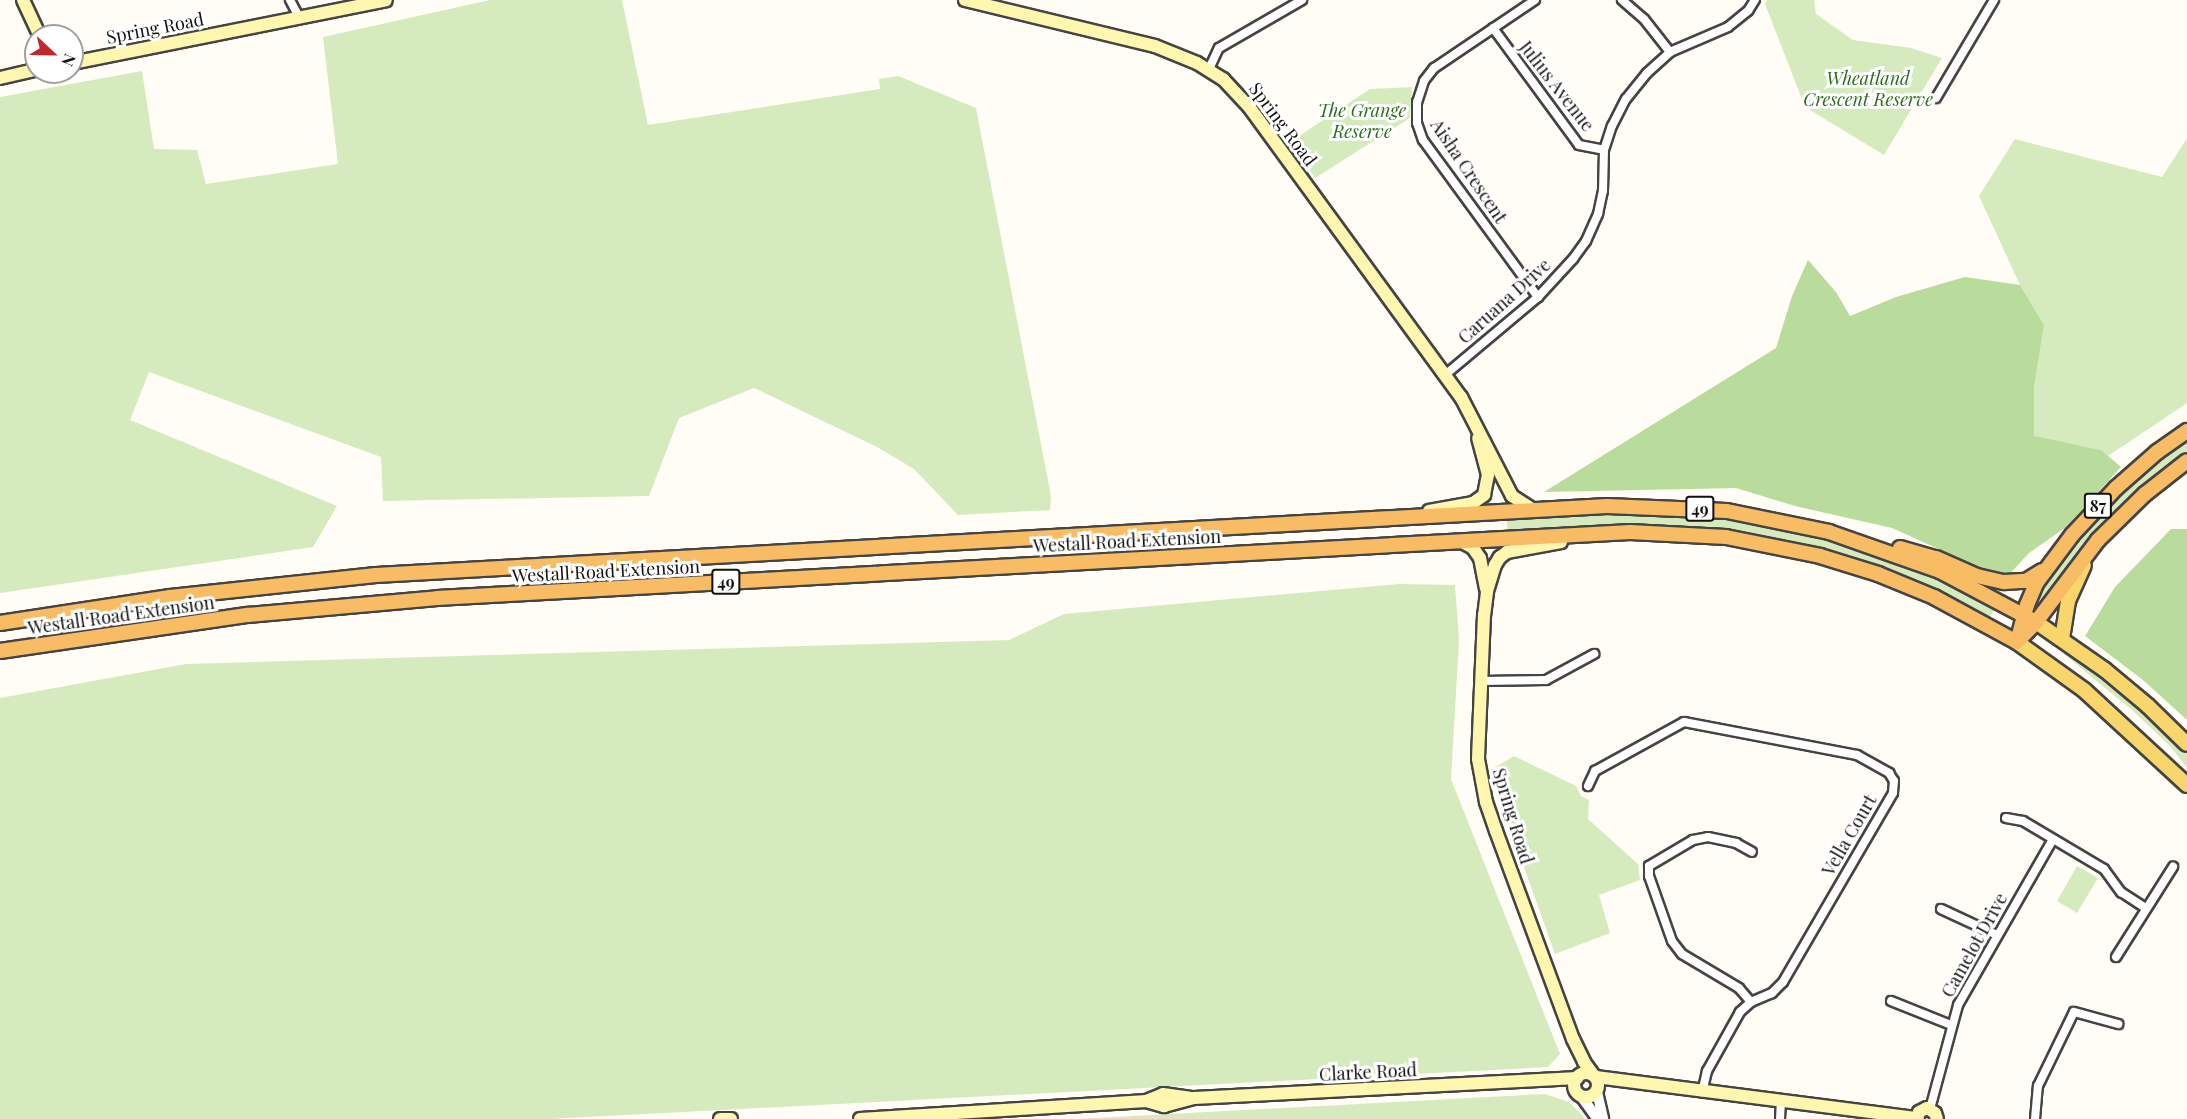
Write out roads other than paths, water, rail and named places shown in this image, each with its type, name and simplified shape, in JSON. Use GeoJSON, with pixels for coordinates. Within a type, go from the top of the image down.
{"type":"FeatureCollection","features":[{"type":"Feature","properties":{"kind":"highway","name":"87"},"geometry":{"type":"LineString","coordinates":[[2030,619],[2033,590],[2046,567],[2072,535],[2116,488],[2157,452],[2187,431]]}},
{"type":"Feature","properties":{"kind":"highway","name":"87"},"geometry":{"type":"LineString","coordinates":[[2017,642],[2030,619],[2098,540],[2145,494],[2187,461]]}},
{"type":"Feature","properties":{"kind":"highway","name":"Westall Road Extension"},"geometry":{"type":"LineString","coordinates":[[0,623],[170,597],[376,575],[1607,506],[1726,511],[1805,525],[1865,543],[1940,571],[2030,619]]}},
{"type":"Feature","properties":{"kind":"highway","name":"Westall Road Extension"},"geometry":{"type":"LineString","coordinates":[[0,651],[201,621],[374,603],[1460,541],[1657,532],[1758,542],[1856,567],[1934,597],[2017,642]]}},
{"type":"Feature","properties":{"kind":"highway"},"geometry":{"type":"LineString","coordinates":[[1865,543],[1907,549],[1936,558],[1977,576],[2004,582],[2026,581],[2046,567]]}},
{"type":"Feature","properties":{"kind":"main road"},"geometry":{"type":"LineString","coordinates":[[23,0],[34,24]]}},
{"type":"Feature","properties":{"kind":"main road","name":"Spring Road"},"geometry":{"type":"LineString","coordinates":[[84,61],[386,0]]}},
{"type":"Feature","properties":{"kind":"main road","name":"Spring Road"},"geometry":{"type":"LineString","coordinates":[[964,0],[984,2],[1155,46],[1209,69],[1250,108],[1445,375],[1470,414],[1512,496],[1532,509]]}},
{"type":"Feature","properties":{"kind":"main road"},"geometry":{"type":"LineString","coordinates":[[0,78],[24,73]]}},
{"type":"Feature","properties":{"kind":"main road","name":"Spring Road"},"geometry":{"type":"LineString","coordinates":[[1377,518],[1463,506],[1473,503],[1484,495],[1488,475],[1470,414]]}},
{"type":"Feature","properties":{"kind":"main road","name":"Spring Road"},"geometry":{"type":"LineString","coordinates":[[1487,592],[1501,556],[1542,544],[1618,539],[1657,532]]}},
{"type":"Feature","properties":{"kind":"main road"},"geometry":{"type":"LineString","coordinates":[[2062,639],[2063,623],[2070,595],[2098,540]]}},
{"type":"Feature","properties":{"kind":"main road","name":"Spring Road"},"geometry":{"type":"LineString","coordinates":[[1460,541],[1473,548],[1480,558],[1487,592],[1478,759],[1486,802],[1573,1040],[1584,1062],[1595,1076]]}},
{"type":"Feature","properties":{"kind":"main road","name":"Westall Road Extension"},"geometry":{"type":"LineString","coordinates":[[2030,619],[2062,639],[2148,706],[2187,744]]}},
{"type":"Feature","properties":{"kind":"main road","name":"Westall Road Extension"},"geometry":{"type":"LineString","coordinates":[[2017,642],[2084,690],[2187,785]]}},
{"type":"Feature","properties":{"kind":"main road","name":"Spring Road"},"geometry":{"type":"LineString","coordinates":[[1573,1040],[1577,1077]]}},
{"type":"Feature","properties":{"kind":"main road"},"geometry":{"type":"LineString","coordinates":[[1627,1083],[1597,1091],[1589,1097],[1579,1095],[1574,1084],[1577,1077],[1586,1073],[1627,1083],[1917,1119],[1921,1110],[1933,1114]]}},
{"type":"Feature","properties":{"kind":"main road"},"geometry":{"type":"LineString","coordinates":[[1595,1076],[1599,1084],[1597,1091]]}},
{"type":"Feature","properties":{"kind":"main road","name":"Clarke Road"},"geometry":{"type":"LineString","coordinates":[[860,1119],[1146,1101],[1164,1106],[1194,1098],[1544,1081],[1577,1077]]}},
{"type":"Feature","properties":{"kind":"main road","name":"Clarke Road"},"geometry":{"type":"LineString","coordinates":[[1544,1081],[1579,1095]]}},
{"type":"Feature","properties":{"kind":"main road"},"geometry":{"type":"LineString","coordinates":[[720,1119],[731,1119]]}},
{"type":"Feature","properties":{"kind":"street"},"geometry":{"type":"LineString","coordinates":[[290,0],[299,17]]}},
{"type":"Feature","properties":{"kind":"street"},"geometry":{"type":"LineString","coordinates":[[1209,69],[1220,48],[1302,0]]}},
{"type":"Feature","properties":{"kind":"street","name":"Aisha Crescent"},"geometry":{"type":"LineString","coordinates":[[1535,0],[1434,68],[1424,81],[1417,102],[1417,123],[1423,140],[1538,297]]}},
{"type":"Feature","properties":{"kind":"street"},"geometry":{"type":"LineString","coordinates":[[1622,0],[1644,19],[1670,52]]}},
{"type":"Feature","properties":{"kind":"street","name":"Caruana Drive"},"geometry":{"type":"LineString","coordinates":[[1445,375],[1538,297],[1573,260],[1586,241],[1598,214],[1603,191],[1604,150],[1612,126],[1626,99],[1647,73],[1670,52],[1728,27],[1748,10],[1755,0]]}},
{"type":"Feature","properties":{"kind":"street"},"geometry":{"type":"LineString","coordinates":[[1936,98],[1994,0]]}},
{"type":"Feature","properties":{"kind":"street","name":"Julius Avenue"},"geometry":{"type":"LineString","coordinates":[[1493,28],[1580,145],[1604,150]]}},
{"type":"Feature","properties":{"kind":"street"},"geometry":{"type":"LineString","coordinates":[[1481,681],[1546,680],[1594,654]]}},
{"type":"Feature","properties":{"kind":"street","name":"Vella Court"},"geometry":{"type":"LineString","coordinates":[[1588,786],[1596,771],[1684,722],[1857,755],[1889,772],[1894,781],[1893,793],[1783,982],[1772,993],[1751,1002],[1740,1012],[1707,1071],[1702,1092]]}},
{"type":"Feature","properties":{"kind":"street"},"geometry":{"type":"LineString","coordinates":[[2006,818],[2023,821],[2104,868],[2121,892],[2146,908]]}},
{"type":"Feature","properties":{"kind":"street"},"geometry":{"type":"LineString","coordinates":[[1751,1002],[1739,988],[1682,954],[1672,941],[1649,876],[1649,866],[1693,840],[1708,837],[1736,843],[1752,852]]}},
{"type":"Feature","properties":{"kind":"street","name":"Camelot Drive"},"geometry":{"type":"LineString","coordinates":[[1933,1114],[1951,1025],[1965,991],[2053,839]]}},
{"type":"Feature","properties":{"kind":"street"},"geometry":{"type":"LineString","coordinates":[[2116,957],[2173,867]]}},
{"type":"Feature","properties":{"kind":"street"},"geometry":{"type":"LineString","coordinates":[[1941,909],[1997,935]]}},
{"type":"Feature","properties":{"kind":"street"},"geometry":{"type":"LineString","coordinates":[[1891,1001],[1951,1025]]}},
{"type":"Feature","properties":{"kind":"street"},"geometry":{"type":"LineString","coordinates":[[2035,1119],[2038,1086],[2074,1012],[2118,1024]]}},
{"type":"Feature","properties":{"kind":"street"},"geometry":{"type":"LineString","coordinates":[[1597,1091],[1603,1119]]}},
{"type":"Feature","properties":{"kind":"street"},"geometry":{"type":"LineString","coordinates":[[1579,1095],[1598,1119]]}},
{"type":"Feature","properties":{"kind":"street"},"geometry":{"type":"LineString","coordinates":[[1780,1119],[1781,1102]]}},
{"type":"Feature","properties":{"kind":"park label","name":"Wheatland Crescent Reserve"},"geometry":{"type":"Point","coordinates":[1868,89]}},
{"type":"Feature","properties":{"kind":"park label","name":"The Grange Reserve"},"geometry":{"type":"Point","coordinates":[1362,121]}}]}
